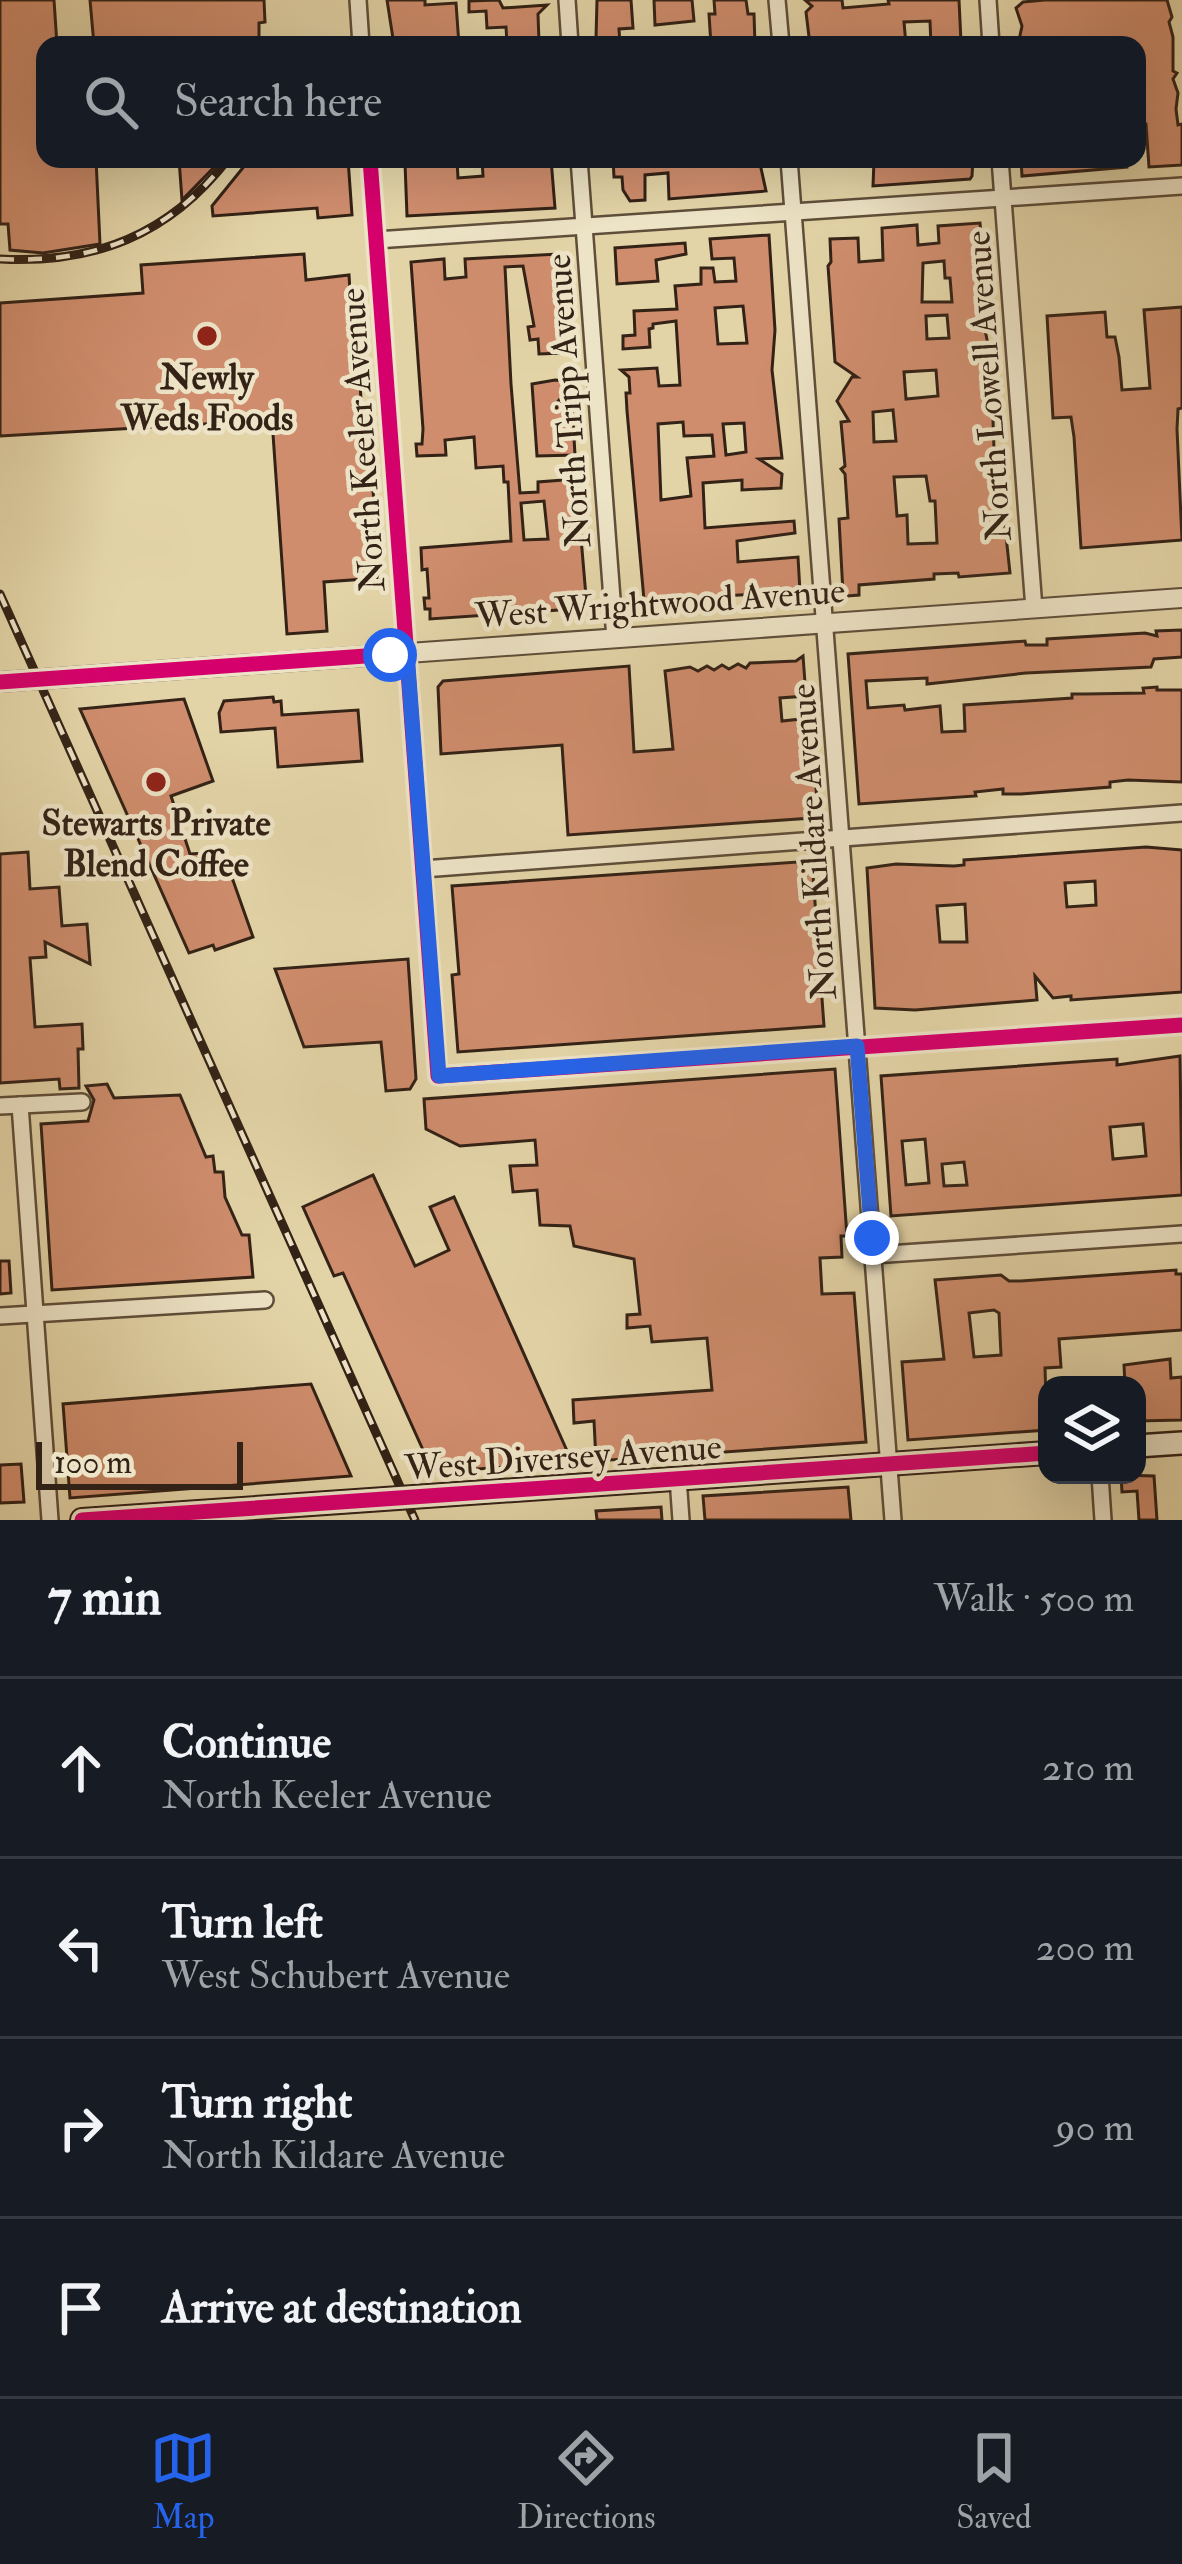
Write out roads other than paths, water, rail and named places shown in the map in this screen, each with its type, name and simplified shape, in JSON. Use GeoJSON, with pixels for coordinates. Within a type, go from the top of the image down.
{"type":"FeatureCollection","features":[{"type":"Feature","properties":{"kind":"main road"},"geometry":{"type":"LineString","coordinates":[[1146,1445],[1182,1443]]}},
{"type":"Feature","properties":{"kind":"main road","name":"West Diversey Avenue"},"geometry":{"type":"LineString","coordinates":[[82,1520],[1038,1454]]}},
{"type":"Feature","properties":{"kind":"street"},"geometry":{"type":"LineString","coordinates":[[358,0],[360,36]]}},
{"type":"Feature","properties":{"kind":"street"},"geometry":{"type":"LineString","coordinates":[[567,0],[569,36]]}},
{"type":"Feature","properties":{"kind":"street"},"geometry":{"type":"LineString","coordinates":[[777,0],[780,36]]}},
{"type":"Feature","properties":{"kind":"street"},"geometry":{"type":"LineString","coordinates":[[988,0],[990,36]]}},
{"type":"Feature","properties":{"kind":"street","name":"North Keeler Avenue"},"geometry":{"type":"LineString","coordinates":[[371,168],[439,1076],[857,1046]]}},
{"type":"Feature","properties":{"kind":"street","name":"North Tripp Avenue"},"geometry":{"type":"LineString","coordinates":[[580,168],[615,639]]}},
{"type":"Feature","properties":{"kind":"street","name":"North Kildare Avenue"},"geometry":{"type":"LineString","coordinates":[[791,168],[893,1520]]}},
{"type":"Feature","properties":{"kind":"street","name":"North Lowell Avenue"},"geometry":{"type":"LineString","coordinates":[[1001,168],[1034,609]]}},
{"type":"Feature","properties":{"kind":"street"},"geometry":{"type":"LineString","coordinates":[[376,240],[1182,186]]}},
{"type":"Feature","properties":{"kind":"street","name":"West Wrightwood Avenue"},"geometry":{"type":"LineString","coordinates":[[0,682],[1182,598]]}},
{"type":"Feature","properties":{"kind":"street"},"geometry":{"type":"LineString","coordinates":[[423,869],[1182,813]]}},
{"type":"Feature","properties":{"kind":"street"},"geometry":{"type":"LineString","coordinates":[[857,1046],[1182,1024]]}},
{"type":"Feature","properties":{"kind":"street"},"geometry":{"type":"LineString","coordinates":[[0,1106],[82,1102]]}},
{"type":"Feature","properties":{"kind":"street"},"geometry":{"type":"LineString","coordinates":[[20,1105],[50,1520]]}},
{"type":"Feature","properties":{"kind":"street"},"geometry":{"type":"LineString","coordinates":[[873,1255],[1182,1234]]}},
{"type":"Feature","properties":{"kind":"street"},"geometry":{"type":"LineString","coordinates":[[0,1316],[265,1300]]}},
{"type":"Feature","properties":{"kind":"street"},"geometry":{"type":"LineString","coordinates":[[678,1478],[681,1520]]}},
{"type":"Feature","properties":{"kind":"street"},"geometry":{"type":"LineString","coordinates":[[1101,1484],[1103,1520]]}},
{"type":"Feature","properties":{"kind":"railway"},"geometry":{"type":"LineString","coordinates":[[0,259],[67,256],[128,239],[181,207],[220,168]]}},
{"type":"Feature","properties":{"kind":"railway"},"geometry":{"type":"LineString","coordinates":[[0,594],[415,1520]]}},
{"type":"Feature","properties":{"kind":"place","name":"Newly Weds Foods"},"geometry":{"type":"Point","coordinates":[207,336]}},
{"type":"Feature","properties":{"kind":"place","name":"Stewarts Private Blend Coffee"},"geometry":{"type":"Point","coordinates":[156,782]}}]}
